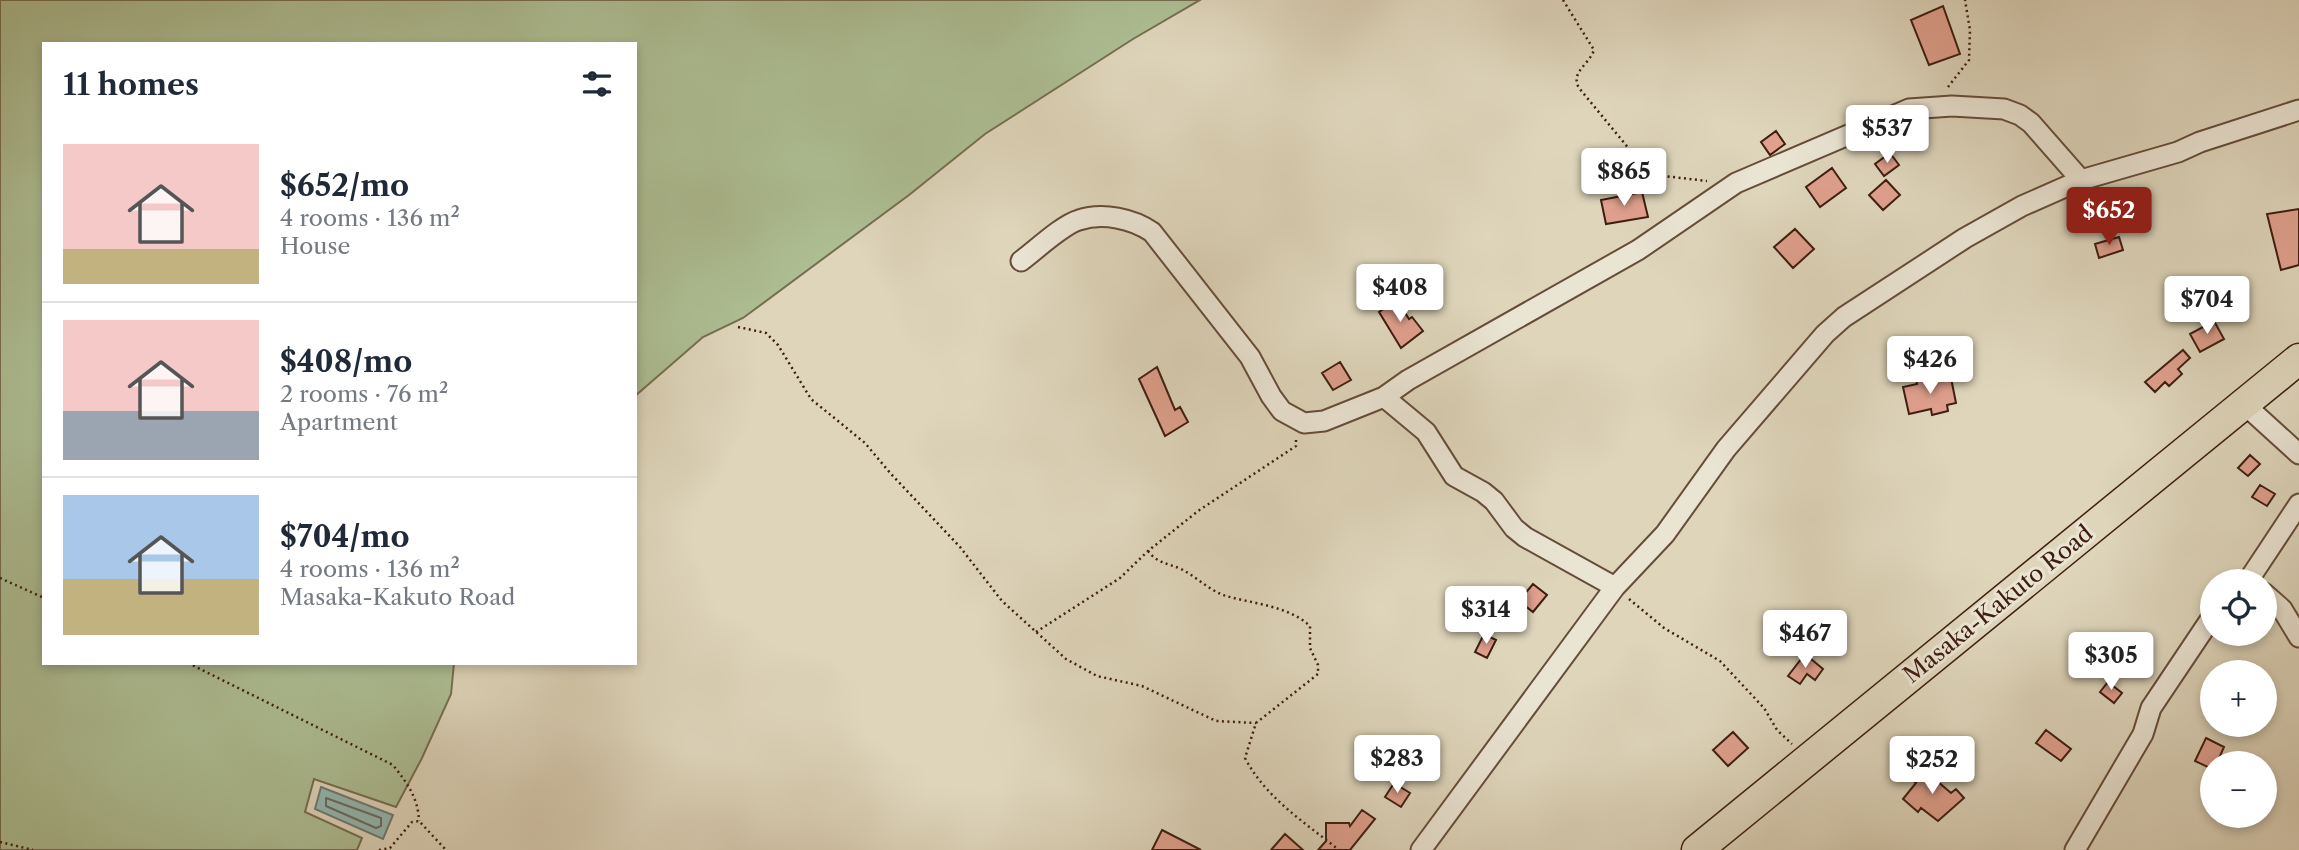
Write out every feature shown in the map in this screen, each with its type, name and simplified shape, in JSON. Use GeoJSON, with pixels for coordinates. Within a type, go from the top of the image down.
{"type":"FeatureCollection","features":[{"type":"Feature","properties":{"kind":"highway","name":"Masaka-Kakuto Road"},"geometry":{"type":"LineString","coordinates":[[1697,850],[2299,359]]}},
{"type":"Feature","properties":{"kind":"street"},"geometry":{"type":"LineString","coordinates":[[1021,261],[1077,220],[1093,218],[1138,222],[1152,232],[1251,357],[1282,411],[1304,423],[1324,421],[1384,397],[1408,380],[1638,250],[1736,183],[1909,109],[1933,106],[2004,109],[2020,115],[2081,180]]}},
{"type":"Feature","properties":{"kind":"street"},"geometry":{"type":"LineString","coordinates":[[1421,850],[1470,780],[1615,587],[1665,534],[1726,449],[1825,334],[1844,317],[1965,238],[2022,206],[2081,180],[2178,152],[2200,142],[2299,110]]}},
{"type":"Feature","properties":{"kind":"street"},"geometry":{"type":"LineString","coordinates":[[1384,397],[1426,432],[1454,475],[1494,501],[1514,528],[1525,537],[1615,587]]}},
{"type":"Feature","properties":{"kind":"street"},"geometry":{"type":"LineString","coordinates":[[2244,404],[2299,454]]}},
{"type":"Feature","properties":{"kind":"street"},"geometry":{"type":"LineString","coordinates":[[2257,569],[2299,504]]}},
{"type":"Feature","properties":{"kind":"street"},"geometry":{"type":"LineString","coordinates":[[2277,605],[2299,637]]}},
{"type":"Feature","properties":{"kind":"street"},"geometry":{"type":"LineString","coordinates":[[2075,850],[2143,734],[2151,708],[2200,635]]}},
{"type":"Feature","properties":{"kind":"path"},"geometry":{"type":"LineString","coordinates":[[1563,0],[1594,50],[1591,59],[1576,74],[1575,81],[1644,167],[1655,175],[1668,178],[1736,183]]}},
{"type":"Feature","properties":{"kind":"path"},"geometry":{"type":"LineString","coordinates":[[1933,106],[1969,60],[1970,30],[1965,0]]}},
{"type":"Feature","properties":{"kind":"path"},"geometry":{"type":"LineString","coordinates":[[738,327],[766,333],[778,345],[811,399],[865,443],[960,547],[1002,601],[1066,659],[1097,676],[1142,686],[1216,721],[1255,723]]}},
{"type":"Feature","properties":{"kind":"path"},"geometry":{"type":"LineString","coordinates":[[1036,632],[1121,578],[1148,551],[1198,512],[1296,446],[1297,419]]}},
{"type":"Feature","properties":{"kind":"path"},"geometry":{"type":"LineString","coordinates":[[1148,551],[1155,560],[1181,569],[1222,594],[1258,602],[1303,620],[1310,626],[1310,648],[1318,665],[1318,674],[1255,723],[1245,758],[1259,782],[1275,800],[1339,850]]}},
{"type":"Feature","properties":{"kind":"path"},"geometry":{"type":"LineString","coordinates":[[0,578],[42,597]]}},
{"type":"Feature","properties":{"kind":"path"},"geometry":{"type":"LineString","coordinates":[[1615,587],[1664,628],[1720,661],[1765,708],[1777,730],[1808,758]]}},
{"type":"Feature","properties":{"kind":"path"},"geometry":{"type":"LineString","coordinates":[[192,665],[393,765],[411,789],[418,804],[419,821],[446,850]]}},
{"type":"Feature","properties":{"kind":"path"},"geometry":{"type":"LineString","coordinates":[[379,850],[390,848],[412,822],[419,821]]}},
{"type":"Feature","properties":{"kind":"path"},"geometry":{"type":"LineString","coordinates":[[0,842],[33,850]]}},
{"type":"Feature","properties":{"kind":"green space"},"geometry":{"type":"Polygon","coordinates":[[[0,0],[1200,0],[1133,39],[985,134],[909,195],[743,318],[703,337],[637,394],[637,42],[42,42],[42,665],[454,665],[451,694],[396,807],[314,779],[305,812],[362,838],[357,850],[0,850],[0,0]]]}},
{"type":"Feature","properties":{"kind":"water"},"geometry":{"type":"Polygon","coordinates":[[[321,787],[393,815],[383,839],[315,809],[321,787]]]}},
{"type":"Feature","properties":{"kind":"building"},"geometry":{"type":"Polygon","coordinates":[[[1943,6],[1960,54],[1929,65],[1911,20],[1943,6]]]}},
{"type":"Feature","properties":{"kind":"building"},"geometry":{"type":"Polygon","coordinates":[[[1776,131],[1785,144],[1770,155],[1761,142],[1776,131]]]}},
{"type":"Feature","properties":{"kind":"building"},"geometry":{"type":"Polygon","coordinates":[[[1890,153],[1899,165],[1884,176],[1875,164],[1890,153]]]}},
{"type":"Feature","properties":{"kind":"building"},"geometry":{"type":"Polygon","coordinates":[[[1832,168],[1846,188],[1820,207],[1806,187],[1832,168]]]}},
{"type":"Feature","properties":{"kind":"building"},"geometry":{"type":"Polygon","coordinates":[[[1886,180],[1900,195],[1883,210],[1869,195],[1886,180]]]}},
{"type":"Feature","properties":{"kind":"building"},"geometry":{"type":"Polygon","coordinates":[[[1642,192],[1648,217],[1606,224],[1601,200],[1642,192]]]}},
{"type":"Feature","properties":{"kind":"building"},"geometry":{"type":"Polygon","coordinates":[[[2299,209],[2299,265],[2281,270],[2267,214],[2299,209]]]}},
{"type":"Feature","properties":{"kind":"building"},"geometry":{"type":"Polygon","coordinates":[[[1795,229],[1814,249],[1793,268],[1774,247],[1795,229]]]}},
{"type":"Feature","properties":{"kind":"building"},"geometry":{"type":"Polygon","coordinates":[[[2119,237],[2123,250],[2099,258],[2095,244],[2119,237]]]}},
{"type":"Feature","properties":{"kind":"building"},"geometry":{"type":"Polygon","coordinates":[[[1397,300],[1409,319],[1412,317],[1423,331],[1401,348],[1379,312],[1397,300]]]}},
{"type":"Feature","properties":{"kind":"building"},"geometry":{"type":"Polygon","coordinates":[[[2214,321],[2224,339],[2200,352],[2190,334],[2214,321]]]}},
{"type":"Feature","properties":{"kind":"building"},"geometry":{"type":"Polygon","coordinates":[[[2183,350],[2190,358],[2178,369],[2182,374],[2169,386],[2165,382],[2155,392],[2145,382],[2183,350]]]}},
{"type":"Feature","properties":{"kind":"building"},"geometry":{"type":"Polygon","coordinates":[[[1340,362],[1351,380],[1333,390],[1322,373],[1340,362]]]}},
{"type":"Feature","properties":{"kind":"building"},"geometry":{"type":"Polygon","coordinates":[[[1157,367],[1175,410],[1180,407],[1188,422],[1165,436],[1139,379],[1157,367]]]}},
{"type":"Feature","properties":{"kind":"building"},"geometry":{"type":"Polygon","coordinates":[[[1930,375],[1931,382],[1951,378],[1956,403],[1947,405],[1948,411],[1932,415],[1931,409],[1909,414],[1903,387],[1917,384],[1916,378],[1930,375]]]}},
{"type":"Feature","properties":{"kind":"building"},"geometry":{"type":"Polygon","coordinates":[[[2250,455],[2260,464],[2248,476],[2238,468],[2250,455]]]}},
{"type":"Feature","properties":{"kind":"building"},"geometry":{"type":"Polygon","coordinates":[[[2260,485],[2275,494],[2267,506],[2252,497],[2260,485]]]}},
{"type":"Feature","properties":{"kind":"building"},"geometry":{"type":"Polygon","coordinates":[[[1533,584],[1547,595],[1533,612],[1519,601],[1533,584]]]}},
{"type":"Feature","properties":{"kind":"building"},"geometry":{"type":"Polygon","coordinates":[[[1484,634],[1496,640],[1487,658],[1475,652],[1484,634]]]}},
{"type":"Feature","properties":{"kind":"building"},"geometry":{"type":"Polygon","coordinates":[[[1805,654],[1823,669],[1815,680],[1807,674],[1800,684],[1788,676],[1805,654]]]}},
{"type":"Feature","properties":{"kind":"building"},"geometry":{"type":"Polygon","coordinates":[[[2108,682],[2122,693],[2114,703],[2100,692],[2108,682]]]}},
{"type":"Feature","properties":{"kind":"building"},"geometry":{"type":"Polygon","coordinates":[[[2046,730],[2071,749],[2061,761],[2036,743],[2046,730]]]}},
{"type":"Feature","properties":{"kind":"building"},"geometry":{"type":"Polygon","coordinates":[[[1733,732],[1748,748],[1728,766],[1713,750],[1733,732]]]}},
{"type":"Feature","properties":{"kind":"building"},"geometry":{"type":"Polygon","coordinates":[[[2206,738],[2224,747],[2222,751],[2200,751],[2200,763],[2195,761],[2206,738]]]}},
{"type":"Feature","properties":{"kind":"building"},"geometry":{"type":"Polygon","coordinates":[[[1922,768],[1951,793],[1956,789],[1964,798],[1938,821],[1921,808],[1918,812],[1903,799],[1916,783],[1912,780],[1922,768]]]}},
{"type":"Feature","properties":{"kind":"building"},"geometry":{"type":"Polygon","coordinates":[[[1394,783],[1410,793],[1401,807],[1385,797],[1394,783]]]}},
{"type":"Feature","properties":{"kind":"building"},"geometry":{"type":"Polygon","coordinates":[[[1362,810],[1375,819],[1350,850],[1318,850],[1326,841],[1326,823],[1349,823],[1350,826],[1362,810]]]}},
{"type":"Feature","properties":{"kind":"building"},"geometry":{"type":"Polygon","coordinates":[[[1162,830],[1201,850],[1152,850],[1162,830]]]}},
{"type":"Feature","properties":{"kind":"building"},"geometry":{"type":"Polygon","coordinates":[[[1285,834],[1303,850],[1271,850],[1285,834]]]}}]}
